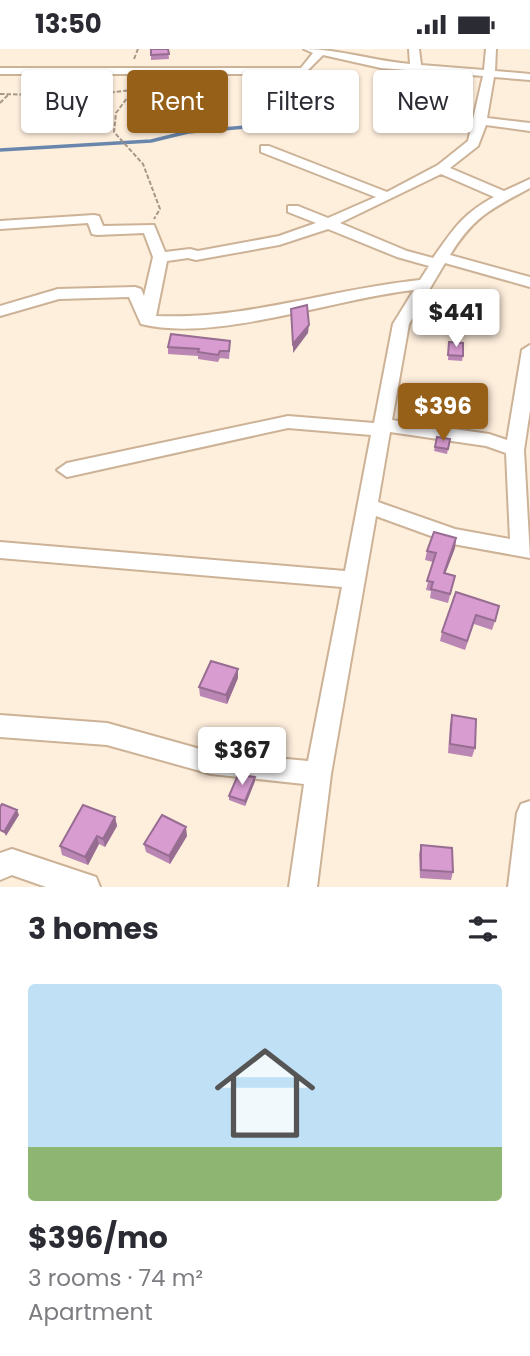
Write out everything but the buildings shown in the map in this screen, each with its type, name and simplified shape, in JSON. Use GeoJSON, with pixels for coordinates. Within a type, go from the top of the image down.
{"type":"FeatureCollection","features":[{"type":"Feature","properties":{"kind":"street"},"geometry":{"type":"LineString","coordinates":[[414,49],[416,68]]}},
{"type":"Feature","properties":{"kind":"street"},"geometry":{"type":"LineString","coordinates":[[160,257],[190,253],[196,256],[290,238],[328,223],[440,169],[474,142],[489,75],[491,49]]}},
{"type":"Feature","properties":{"kind":"street"},"geometry":{"type":"LineString","coordinates":[[228,71],[304,71],[314,50],[381,65],[530,77]]}},
{"type":"Feature","properties":{"kind":"street"},"geometry":{"type":"LineString","coordinates":[[0,71],[127,71]]}},
{"type":"Feature","properties":{"kind":"street"},"geometry":{"type":"LineString","coordinates":[[479,121],[530,127]]}},
{"type":"Feature","properties":{"kind":"street"},"geometry":{"type":"LineString","coordinates":[[265,149],[384,196]]}},
{"type":"Feature","properties":{"kind":"street"},"geometry":{"type":"LineString","coordinates":[[440,169],[504,197]]}},
{"type":"Feature","properties":{"kind":"street"},"geometry":{"type":"LineString","coordinates":[[303,887],[318,774],[401,324],[438,260],[476,212],[530,183]]}},
{"type":"Feature","properties":{"kind":"street"},"geometry":{"type":"LineString","coordinates":[[293,209],[402,254],[530,282]]}},
{"type":"Feature","properties":{"kind":"street"},"geometry":{"type":"LineString","coordinates":[[0,225],[26,221],[94,219],[97,231],[149,228],[160,257],[147,321]]}},
{"type":"Feature","properties":{"kind":"street"},"geometry":{"type":"LineString","coordinates":[[147,321],[197,322],[310,304],[392,286],[424,284]]}},
{"type":"Feature","properties":{"kind":"street"},"geometry":{"type":"LineString","coordinates":[[0,311],[58,293],[135,292],[147,321]]}},
{"type":"Feature","properties":{"kind":"street"},"geometry":{"type":"LineString","coordinates":[[366,505],[453,536],[526,549],[515,450],[530,350]]}},
{"type":"Feature","properties":{"kind":"street"},"geometry":{"type":"LineString","coordinates":[[67,470],[288,422],[383,427],[489,440],[515,450]]}},
{"type":"Feature","properties":{"kind":"street"},"geometry":{"type":"LineString","coordinates":[[0,550],[354,580]]}},
{"type":"Feature","properties":{"kind":"street"},"geometry":{"type":"LineString","coordinates":[[0,726],[107,734],[211,763],[318,774]]}},
{"type":"Feature","properties":{"kind":"street"},"geometry":{"type":"LineString","coordinates":[[522,887],[530,813]]}},
{"type":"Feature","properties":{"kind":"street"},"geometry":{"type":"LineString","coordinates":[[0,867],[12,862],[86,887]]}},
{"type":"Feature","properties":{"kind":"path"},"geometry":{"type":"LineString","coordinates":[[129,70],[138,49]]}},
{"type":"Feature","properties":{"kind":"path"},"geometry":{"type":"LineString","coordinates":[[0,94],[78,96],[127,91]]}},
{"type":"Feature","properties":{"kind":"path"},"geometry":{"type":"LineString","coordinates":[[0,103],[9,94]]}},
{"type":"Feature","properties":{"kind":"path"},"geometry":{"type":"LineString","coordinates":[[127,98],[116,113],[114,132],[143,164],[160,209],[149,228]]}},
{"type":"Feature","properties":{"kind":"waterway"},"geometry":{"type":"LineString","coordinates":[[0,150],[151,141],[188,132],[242,127]]}}]}
